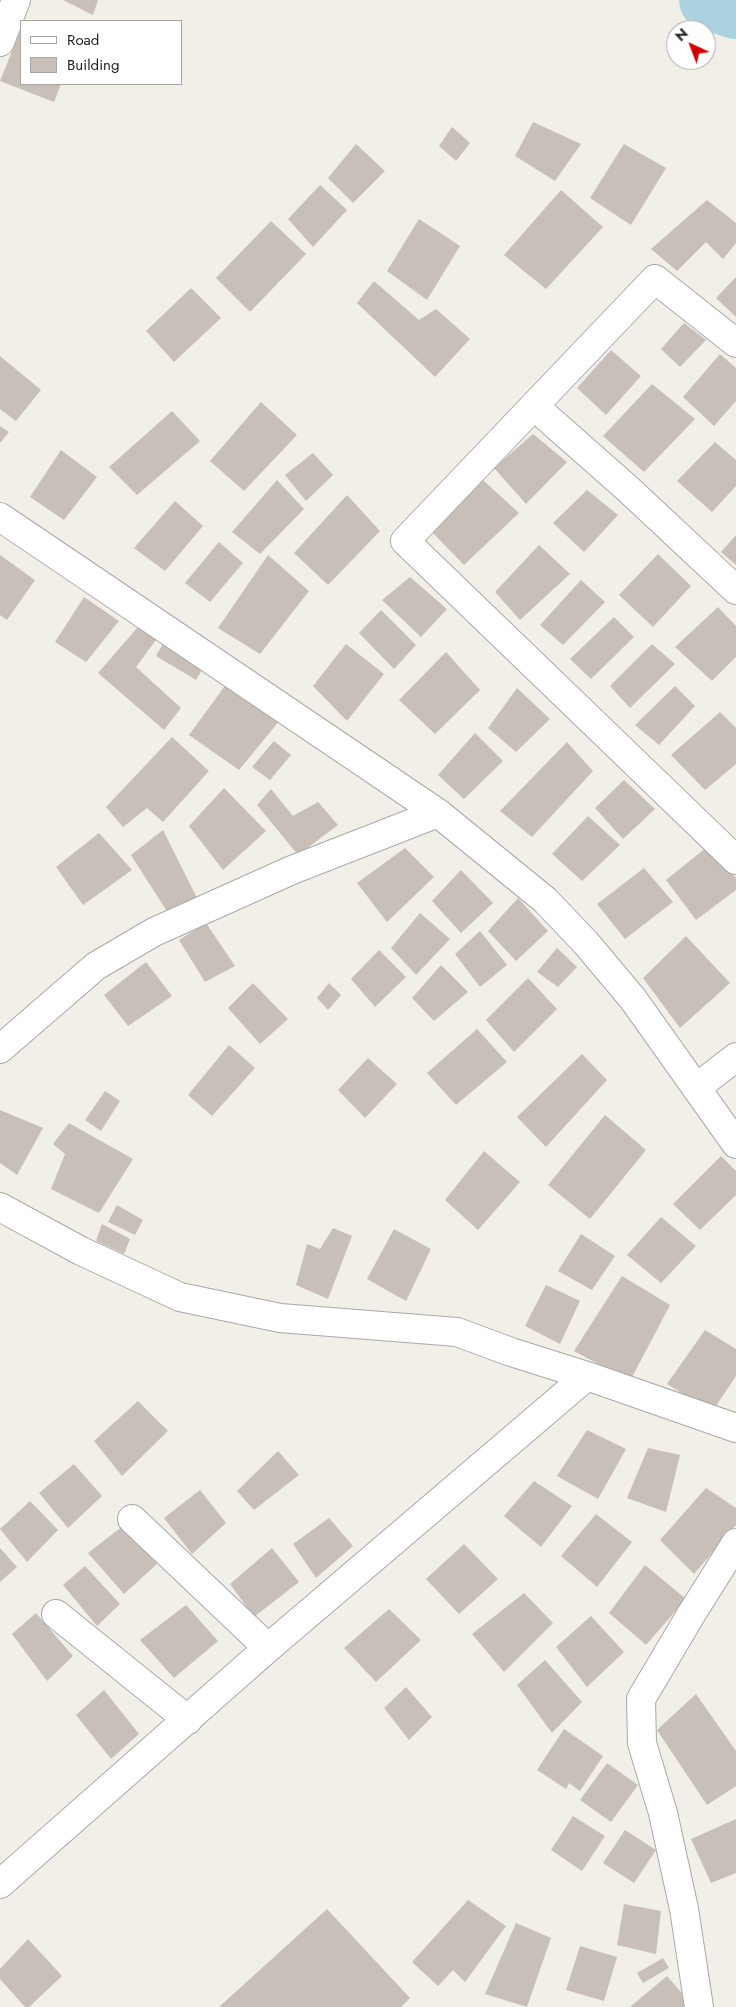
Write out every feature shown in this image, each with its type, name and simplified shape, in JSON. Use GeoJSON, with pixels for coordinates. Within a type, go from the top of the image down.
{"type":"FeatureCollection","features":[{"type":"Feature","properties":{"kind":"street"},"geometry":{"type":"LineString","coordinates":[[0,42],[16,0]]}},
{"type":"Feature","properties":{"kind":"street"},"geometry":{"type":"LineString","coordinates":[[736,343],[654,280],[405,541],[736,860]]}},
{"type":"Feature","properties":{"kind":"street"},"geometry":{"type":"LineString","coordinates":[[534,406],[628,489],[736,590]]}},
{"type":"Feature","properties":{"kind":"street"},"geometry":{"type":"LineString","coordinates":[[0,517],[438,813],[546,900],[586,943],[633,999],[736,1144]]}},
{"type":"Feature","properties":{"kind":"street"},"geometry":{"type":"LineString","coordinates":[[0,1049],[96,966],[154,932],[292,870],[438,813]]}},
{"type":"Feature","properties":{"kind":"street"},"geometry":{"type":"LineString","coordinates":[[696,1088],[736,1057]]}},
{"type":"Feature","properties":{"kind":"street"},"geometry":{"type":"LineString","coordinates":[[0,1207],[81,1251],[180,1297],[280,1318],[457,1332],[736,1428]]}},
{"type":"Feature","properties":{"kind":"street"},"geometry":{"type":"LineString","coordinates":[[0,1884],[268,1648],[587,1376]]}},
{"type":"Feature","properties":{"kind":"street"},"geometry":{"type":"LineString","coordinates":[[132,1519],[268,1648]]}},
{"type":"Feature","properties":{"kind":"street"},"geometry":{"type":"LineString","coordinates":[[699,2007],[684,1908],[663,1814],[642,1743],[642,1699],[692,1613],[736,1543]]}},
{"type":"Feature","properties":{"kind":"street"},"geometry":{"type":"LineString","coordinates":[[56,1614],[188,1720]]}},
{"type":"Feature","properties":{"kind":"building"},"geometry":{"type":"Polygon","coordinates":[[[63,0],[98,0],[93,15],[63,0]]]}},
{"type":"Feature","properties":{"kind":"building"},"geometry":{"type":"Polygon","coordinates":[[[20,31],[20,85],[61,85],[54,102],[0,81],[20,31]]]}},
{"type":"Feature","properties":{"kind":"building"},"geometry":{"type":"Polygon","coordinates":[[[533,122],[581,144],[555,181],[515,156],[533,122]]]}},
{"type":"Feature","properties":{"kind":"building"},"geometry":{"type":"Polygon","coordinates":[[[452,127],[470,143],[456,161],[439,146],[452,127]]]}},
{"type":"Feature","properties":{"kind":"building"},"geometry":{"type":"Polygon","coordinates":[[[356,144],[385,171],[353,203],[328,178],[356,144]]]}},
{"type":"Feature","properties":{"kind":"building"},"geometry":{"type":"Polygon","coordinates":[[[624,144],[666,168],[631,225],[590,198],[624,144]]]}},
{"type":"Feature","properties":{"kind":"building"},"geometry":{"type":"Polygon","coordinates":[[[320,185],[347,210],[313,247],[288,219],[320,185]]]}},
{"type":"Feature","properties":{"kind":"building"},"geometry":{"type":"Polygon","coordinates":[[[561,190],[603,227],[546,289],[504,255],[561,190]]]}},
{"type":"Feature","properties":{"kind":"building"},"geometry":{"type":"Polygon","coordinates":[[[707,200],[736,223],[736,243],[723,259],[706,242],[677,271],[651,249],[707,200]]]}},
{"type":"Feature","properties":{"kind":"building"},"geometry":{"type":"Polygon","coordinates":[[[419,219],[460,246],[427,300],[387,271],[419,219]]]}},
{"type":"Feature","properties":{"kind":"building"},"geometry":{"type":"Polygon","coordinates":[[[271,221],[306,254],[250,312],[216,278],[271,221]]]}},
{"type":"Feature","properties":{"kind":"building"},"geometry":{"type":"Polygon","coordinates":[[[736,277],[736,317],[716,298],[736,277]]]}},
{"type":"Feature","properties":{"kind":"building"},"geometry":{"type":"Polygon","coordinates":[[[374,281],[419,320],[436,309],[470,339],[435,377],[357,303],[374,281]]]}},
{"type":"Feature","properties":{"kind":"building"},"geometry":{"type":"Polygon","coordinates":[[[191,288],[221,318],[174,362],[146,331],[191,288]]]}},
{"type":"Feature","properties":{"kind":"building"},"geometry":{"type":"Polygon","coordinates":[[[684,323],[706,340],[680,367],[661,349],[684,323]]]}},
{"type":"Feature","properties":{"kind":"building"},"geometry":{"type":"Polygon","coordinates":[[[611,350],[641,376],[606,415],[577,388],[611,350]]]}},
{"type":"Feature","properties":{"kind":"building"},"geometry":{"type":"Polygon","coordinates":[[[720,354],[736,368],[736,401],[714,426],[683,397],[720,354]]]}},
{"type":"Feature","properties":{"kind":"building"},"geometry":{"type":"Polygon","coordinates":[[[0,356],[41,390],[16,421],[0,409],[0,356]]]}},
{"type":"Feature","properties":{"kind":"building"},"geometry":{"type":"Polygon","coordinates":[[[652,384],[695,419],[644,472],[603,436],[652,384]]]}},
{"type":"Feature","properties":{"kind":"building"},"geometry":{"type":"Polygon","coordinates":[[[261,402],[297,435],[244,491],[210,461],[261,402]]]}},
{"type":"Feature","properties":{"kind":"building"},"geometry":{"type":"Polygon","coordinates":[[[172,411],[200,441],[137,495],[109,467],[172,411]]]}},
{"type":"Feature","properties":{"kind":"building"},"geometry":{"type":"Polygon","coordinates":[[[0,426],[9,432],[0,443],[0,426]]]}},
{"type":"Feature","properties":{"kind":"building"},"geometry":{"type":"Polygon","coordinates":[[[533,434],[567,462],[526,504],[494,468],[533,434]]]}},
{"type":"Feature","properties":{"kind":"building"},"geometry":{"type":"Polygon","coordinates":[[[715,442],[736,460],[736,486],[712,512],[677,481],[715,442]]]}},
{"type":"Feature","properties":{"kind":"building"},"geometry":{"type":"Polygon","coordinates":[[[61,450],[97,477],[64,520],[30,497],[61,450]]]}},
{"type":"Feature","properties":{"kind":"building"},"geometry":{"type":"Polygon","coordinates":[[[313,453],[333,475],[306,501],[285,475],[313,453]]]}},
{"type":"Feature","properties":{"kind":"building"},"geometry":{"type":"Polygon","coordinates":[[[277,480],[304,509],[260,554],[232,532],[277,480]]]}},
{"type":"Feature","properties":{"kind":"building"},"geometry":{"type":"Polygon","coordinates":[[[483,480],[519,513],[464,565],[431,531],[483,480]]]}},
{"type":"Feature","properties":{"kind":"building"},"geometry":{"type":"Polygon","coordinates":[[[587,490],[618,515],[584,552],[553,523],[587,490]]]}},
{"type":"Feature","properties":{"kind":"building"},"geometry":{"type":"Polygon","coordinates":[[[347,495],[380,531],[328,585],[294,553],[347,495]]]}},
{"type":"Feature","properties":{"kind":"building"},"geometry":{"type":"Polygon","coordinates":[[[175,501],[203,526],[165,571],[134,548],[175,501]]]}},
{"type":"Feature","properties":{"kind":"building"},"geometry":{"type":"Polygon","coordinates":[[[736,535],[736,565],[721,552],[736,535]]]}},
{"type":"Feature","properties":{"kind":"building"},"geometry":{"type":"Polygon","coordinates":[[[219,542],[243,563],[210,602],[185,583],[219,542]]]}},
{"type":"Feature","properties":{"kind":"building"},"geometry":{"type":"Polygon","coordinates":[[[539,545],[570,574],[520,620],[495,592],[539,545]]]}},
{"type":"Feature","properties":{"kind":"building"},"geometry":{"type":"Polygon","coordinates":[[[658,554],[691,586],[653,627],[619,595],[658,554]]]}},
{"type":"Feature","properties":{"kind":"building"},"geometry":{"type":"Polygon","coordinates":[[[0,555],[35,580],[7,620],[0,615],[0,555]]]}},
{"type":"Feature","properties":{"kind":"building"},"geometry":{"type":"Polygon","coordinates":[[[268,555],[309,591],[260,654],[218,628],[268,555]]]}},
{"type":"Feature","properties":{"kind":"building"},"geometry":{"type":"Polygon","coordinates":[[[410,577],[447,609],[421,637],[382,600],[410,577]]]}},
{"type":"Feature","properties":{"kind":"building"},"geometry":{"type":"Polygon","coordinates":[[[581,580],[605,602],[563,645],[540,625],[581,580]]]}},
{"type":"Feature","properties":{"kind":"building"},"geometry":{"type":"Polygon","coordinates":[[[84,597],[119,621],[86,662],[55,642],[84,597]]]}},
{"type":"Feature","properties":{"kind":"building"},"geometry":{"type":"Polygon","coordinates":[[[718,607],[736,626],[736,657],[712,681],[675,647],[718,607]]]}},
{"type":"Feature","properties":{"kind":"building"},"geometry":{"type":"Polygon","coordinates":[[[381,610],[416,645],[394,669],[359,633],[381,610]]]}},
{"type":"Feature","properties":{"kind":"building"},"geometry":{"type":"Polygon","coordinates":[[[614,617],[634,637],[591,679],[570,659],[614,617]]]}},
{"type":"Feature","properties":{"kind":"building"},"geometry":{"type":"Polygon","coordinates":[[[138,627],[156,640],[136,667],[181,708],[164,730],[98,673],[138,627]]]}},
{"type":"Feature","properties":{"kind":"building"},"geometry":{"type":"Polygon","coordinates":[[[166,638],[206,663],[196,680],[156,656],[166,638]]]}},
{"type":"Feature","properties":{"kind":"building"},"geometry":{"type":"Polygon","coordinates":[[[346,644],[384,674],[347,721],[313,686],[346,644]]]}},
{"type":"Feature","properties":{"kind":"building"},"geometry":{"type":"Polygon","coordinates":[[[652,644],[675,664],[630,708],[610,686],[652,644]]]}},
{"type":"Feature","properties":{"kind":"building"},"geometry":{"type":"Polygon","coordinates":[[[446,652],[480,690],[435,734],[399,700],[446,652]]]}},
{"type":"Feature","properties":{"kind":"building"},"geometry":{"type":"Polygon","coordinates":[[[227,683],[280,720],[239,770],[189,735],[227,683]]]}},
{"type":"Feature","properties":{"kind":"building"},"geometry":{"type":"Polygon","coordinates":[[[675,686],[695,706],[659,745],[635,725],[675,686]]]}},
{"type":"Feature","properties":{"kind":"building"},"geometry":{"type":"Polygon","coordinates":[[[517,688],[550,719],[516,752],[488,728],[517,688]]]}},
{"type":"Feature","properties":{"kind":"building"},"geometry":{"type":"Polygon","coordinates":[[[720,712],[736,728],[736,764],[705,790],[671,755],[720,712]]]}},
{"type":"Feature","properties":{"kind":"building"},"geometry":{"type":"Polygon","coordinates":[[[475,733],[503,761],[464,799],[438,775],[475,733]]]}},
{"type":"Feature","properties":{"kind":"building"},"geometry":{"type":"Polygon","coordinates":[[[172,737],[209,771],[163,822],[147,808],[123,827],[106,807],[172,737]]]}},
{"type":"Feature","properties":{"kind":"building"},"geometry":{"type":"Polygon","coordinates":[[[274,741],[291,755],[270,780],[252,767],[274,741]]]}},
{"type":"Feature","properties":{"kind":"building"},"geometry":{"type":"Polygon","coordinates":[[[567,742],[593,771],[532,837],[500,811],[567,742]]]}},
{"type":"Feature","properties":{"kind":"building"},"geometry":{"type":"Polygon","coordinates":[[[624,780],[655,809],[623,839],[595,808],[624,780]]]}},
{"type":"Feature","properties":{"kind":"building"},"geometry":{"type":"Polygon","coordinates":[[[224,788],[266,831],[223,870],[189,826],[224,788]]]}},
{"type":"Feature","properties":{"kind":"building"},"geometry":{"type":"Polygon","coordinates":[[[271,789],[293,816],[318,802],[338,825],[298,855],[257,805],[271,789]]]}},
{"type":"Feature","properties":{"kind":"building"},"geometry":{"type":"Polygon","coordinates":[[[588,816],[620,845],[582,881],[552,854],[588,816]]]}},
{"type":"Feature","properties":{"kind":"building"},"geometry":{"type":"Polygon","coordinates":[[[163,830],[197,898],[168,913],[131,855],[163,830]]]}},
{"type":"Feature","properties":{"kind":"building"},"geometry":{"type":"Polygon","coordinates":[[[99,833],[132,870],[83,905],[56,867],[99,833]]]}},
{"type":"Feature","properties":{"kind":"building"},"geometry":{"type":"Polygon","coordinates":[[[707,847],[736,878],[736,890],[696,920],[666,880],[707,847]]]}},
{"type":"Feature","properties":{"kind":"building"},"geometry":{"type":"Polygon","coordinates":[[[405,848],[434,877],[387,922],[357,883],[405,848]]]}},
{"type":"Feature","properties":{"kind":"building"},"geometry":{"type":"Polygon","coordinates":[[[644,868],[673,902],[625,939],[597,904],[644,868]]]}},
{"type":"Feature","properties":{"kind":"building"},"geometry":{"type":"Polygon","coordinates":[[[461,870],[493,903],[461,933],[432,901],[461,870]]]}},
{"type":"Feature","properties":{"kind":"building"},"geometry":{"type":"Polygon","coordinates":[[[518,898],[548,931],[516,961],[488,931],[518,898]]]}},
{"type":"Feature","properties":{"kind":"building"},"geometry":{"type":"Polygon","coordinates":[[[420,913],[450,939],[416,975],[391,948],[420,913]]]}},
{"type":"Feature","properties":{"kind":"building"},"geometry":{"type":"Polygon","coordinates":[[[206,923],[235,966],[205,982],[179,940],[206,923]]]}},
{"type":"Feature","properties":{"kind":"building"},"geometry":{"type":"Polygon","coordinates":[[[480,931],[507,965],[480,987],[455,954],[480,931]]]}},
{"type":"Feature","properties":{"kind":"building"},"geometry":{"type":"Polygon","coordinates":[[[686,936],[730,983],[680,1028],[643,978],[686,936]]]}},
{"type":"Feature","properties":{"kind":"building"},"geometry":{"type":"Polygon","coordinates":[[[557,948],[577,967],[558,987],[537,972],[557,948]]]}},
{"type":"Feature","properties":{"kind":"building"},"geometry":{"type":"Polygon","coordinates":[[[379,950],[406,977],[375,1007],[351,979],[379,950]]]}},
{"type":"Feature","properties":{"kind":"building"},"geometry":{"type":"Polygon","coordinates":[[[146,962],[172,996],[128,1026],[104,995],[146,962]]]}},
{"type":"Feature","properties":{"kind":"building"},"geometry":{"type":"Polygon","coordinates":[[[441,965],[468,992],[434,1021],[412,998],[441,965]]]}},
{"type":"Feature","properties":{"kind":"building"},"geometry":{"type":"Polygon","coordinates":[[[528,978],[557,1009],[514,1052],[486,1020],[528,978]]]}},
{"type":"Feature","properties":{"kind":"building"},"geometry":{"type":"Polygon","coordinates":[[[253,983],[288,1019],[260,1044],[228,1008],[253,983]]]}},
{"type":"Feature","properties":{"kind":"building"},"geometry":{"type":"Polygon","coordinates":[[[329,983],[341,995],[328,1010],[317,998],[329,983]]]}},
{"type":"Feature","properties":{"kind":"building"},"geometry":{"type":"Polygon","coordinates":[[[477,1029],[507,1062],[456,1105],[427,1073],[477,1029]]]}},
{"type":"Feature","properties":{"kind":"building"},"geometry":{"type":"Polygon","coordinates":[[[229,1045],[255,1068],[212,1116],[188,1095],[229,1045]]]}},
{"type":"Feature","properties":{"kind":"building"},"geometry":{"type":"Polygon","coordinates":[[[582,1054],[607,1080],[546,1147],[517,1117],[582,1054]]]}},
{"type":"Feature","properties":{"kind":"building"},"geometry":{"type":"Polygon","coordinates":[[[368,1058],[397,1084],[365,1118],[338,1090],[368,1058]]]}},
{"type":"Feature","properties":{"kind":"building"},"geometry":{"type":"Polygon","coordinates":[[[105,1091],[120,1101],[101,1131],[85,1120],[105,1091]]]}},
{"type":"Feature","properties":{"kind":"building"},"geometry":{"type":"Polygon","coordinates":[[[0,1110],[43,1128],[17,1175],[0,1163],[0,1110]]]}},
{"type":"Feature","properties":{"kind":"building"},"geometry":{"type":"Polygon","coordinates":[[[605,1115],[646,1150],[590,1219],[548,1185],[605,1115]]]}},
{"type":"Feature","properties":{"kind":"building"},"geometry":{"type":"Polygon","coordinates":[[[69,1123],[133,1159],[99,1213],[51,1189],[65,1154],[53,1144],[69,1123]]]}},
{"type":"Feature","properties":{"kind":"building"},"geometry":{"type":"Polygon","coordinates":[[[484,1151],[520,1182],[478,1230],[445,1200],[484,1151]]]}},
{"type":"Feature","properties":{"kind":"building"},"geometry":{"type":"Polygon","coordinates":[[[721,1156],[736,1171],[736,1195],[700,1230],[673,1204],[721,1156]]]}},
{"type":"Feature","properties":{"kind":"building"},"geometry":{"type":"Polygon","coordinates":[[[117,1205],[143,1220],[135,1235],[108,1222],[117,1205]]]}},
{"type":"Feature","properties":{"kind":"building"},"geometry":{"type":"Polygon","coordinates":[[[661,1217],[696,1246],[661,1283],[627,1255],[661,1217]]]}},
{"type":"Feature","properties":{"kind":"building"},"geometry":{"type":"Polygon","coordinates":[[[102,1224],[130,1239],[124,1254],[96,1241],[102,1224]]]}},
{"type":"Feature","properties":{"kind":"building"},"geometry":{"type":"Polygon","coordinates":[[[333,1228],[352,1236],[328,1299],[296,1285],[307,1244],[320,1249],[333,1228]]]}},
{"type":"Feature","properties":{"kind":"building"},"geometry":{"type":"Polygon","coordinates":[[[394,1229],[431,1249],[406,1301],[367,1279],[394,1229]]]}},
{"type":"Feature","properties":{"kind":"building"},"geometry":{"type":"Polygon","coordinates":[[[581,1234],[615,1256],[592,1290],[558,1271],[581,1234]]]}},
{"type":"Feature","properties":{"kind":"building"},"geometry":{"type":"Polygon","coordinates":[[[622,1276],[670,1305],[630,1381],[574,1351],[622,1276]]]}},
{"type":"Feature","properties":{"kind":"building"},"geometry":{"type":"Polygon","coordinates":[[[546,1285],[580,1301],[560,1344],[525,1326],[546,1285]]]}},
{"type":"Feature","properties":{"kind":"building"},"geometry":{"type":"Polygon","coordinates":[[[705,1330],[736,1349],[736,1376],[712,1412],[667,1384],[705,1330]]]}},
{"type":"Feature","properties":{"kind":"building"},"geometry":{"type":"Polygon","coordinates":[[[138,1401],[168,1431],[122,1476],[94,1441],[138,1401]]]}},
{"type":"Feature","properties":{"kind":"building"},"geometry":{"type":"Polygon","coordinates":[[[587,1430],[626,1449],[598,1499],[557,1476],[587,1430]]]}},
{"type":"Feature","properties":{"kind":"building"},"geometry":{"type":"Polygon","coordinates":[[[648,1448],[680,1455],[666,1512],[627,1498],[648,1448]]]}},
{"type":"Feature","properties":{"kind":"building"},"geometry":{"type":"Polygon","coordinates":[[[278,1451],[299,1475],[254,1510],[237,1491],[278,1451]]]}},
{"type":"Feature","properties":{"kind":"building"},"geometry":{"type":"Polygon","coordinates":[[[74,1464],[102,1496],[68,1528],[39,1493],[74,1464]]]}},
{"type":"Feature","properties":{"kind":"building"},"geometry":{"type":"Polygon","coordinates":[[[534,1481],[572,1506],[541,1547],[504,1516],[534,1481]]]}},
{"type":"Feature","properties":{"kind":"building"},"geometry":{"type":"Polygon","coordinates":[[[706,1488],[736,1508],[736,1525],[694,1574],[660,1540],[706,1488]]]}},
{"type":"Feature","properties":{"kind":"building"},"geometry":{"type":"Polygon","coordinates":[[[200,1490],[226,1523],[192,1554],[164,1518],[200,1490]]]}},
{"type":"Feature","properties":{"kind":"building"},"geometry":{"type":"Polygon","coordinates":[[[30,1501],[58,1530],[27,1562],[0,1529],[30,1501]]]}},
{"type":"Feature","properties":{"kind":"building"},"geometry":{"type":"Polygon","coordinates":[[[596,1514],[632,1542],[597,1587],[561,1556],[596,1514]]]}},
{"type":"Feature","properties":{"kind":"building"},"geometry":{"type":"Polygon","coordinates":[[[329,1518],[353,1546],[316,1578],[293,1544],[329,1518]]]}},
{"type":"Feature","properties":{"kind":"building"},"geometry":{"type":"Polygon","coordinates":[[[123,1526],[157,1564],[124,1594],[88,1553],[123,1526]]]}},
{"type":"Feature","properties":{"kind":"building"},"geometry":{"type":"Polygon","coordinates":[[[464,1544],[498,1579],[459,1614],[426,1579],[464,1544]]]}},
{"type":"Feature","properties":{"kind":"building"},"geometry":{"type":"Polygon","coordinates":[[[0,1548],[17,1567],[0,1582],[0,1548]]]}},
{"type":"Feature","properties":{"kind":"building"},"geometry":{"type":"Polygon","coordinates":[[[272,1548],[299,1582],[254,1617],[230,1584],[272,1548]]]}},
{"type":"Feature","properties":{"kind":"building"},"geometry":{"type":"Polygon","coordinates":[[[645,1565],[686,1599],[646,1645],[609,1613],[645,1565]]]}},
{"type":"Feature","properties":{"kind":"building"},"geometry":{"type":"Polygon","coordinates":[[[85,1566],[120,1604],[97,1626],[63,1585],[85,1566]]]}},
{"type":"Feature","properties":{"kind":"building"},"geometry":{"type":"Polygon","coordinates":[[[524,1593],[553,1623],[504,1672],[472,1634],[524,1593]]]}},
{"type":"Feature","properties":{"kind":"building"},"geometry":{"type":"Polygon","coordinates":[[[186,1605],[218,1641],[174,1678],[140,1640],[186,1605]]]}},
{"type":"Feature","properties":{"kind":"building"},"geometry":{"type":"Polygon","coordinates":[[[389,1609],[421,1640],[376,1682],[344,1648],[389,1609]]]}},
{"type":"Feature","properties":{"kind":"building"},"geometry":{"type":"Polygon","coordinates":[[[36,1613],[73,1656],[47,1681],[12,1634],[36,1613]]]}},
{"type":"Feature","properties":{"kind":"building"},"geometry":{"type":"Polygon","coordinates":[[[591,1616],[624,1652],[587,1687],[556,1647],[591,1616]]]}},
{"type":"Feature","properties":{"kind":"building"},"geometry":{"type":"Polygon","coordinates":[[[545,1660],[582,1702],[552,1733],[517,1685],[545,1660]]]}},
{"type":"Feature","properties":{"kind":"building"},"geometry":{"type":"Polygon","coordinates":[[[406,1687],[432,1717],[409,1740],[384,1708],[406,1687]]]}},
{"type":"Feature","properties":{"kind":"building"},"geometry":{"type":"Polygon","coordinates":[[[104,1690],[139,1734],[111,1759],[76,1715],[104,1690]]]}},
{"type":"Feature","properties":{"kind":"building"},"geometry":{"type":"Polygon","coordinates":[[[696,1694],[736,1751],[736,1786],[707,1805],[657,1730],[696,1694]]]}},
{"type":"Feature","properties":{"kind":"building"},"geometry":{"type":"Polygon","coordinates":[[[564,1729],[603,1756],[580,1791],[569,1783],[566,1789],[537,1770],[564,1729]]]}},
{"type":"Feature","properties":{"kind":"building"},"geometry":{"type":"Polygon","coordinates":[[[607,1763],[638,1785],[611,1822],[580,1800],[607,1763]]]}},
{"type":"Feature","properties":{"kind":"building"},"geometry":{"type":"Polygon","coordinates":[[[573,1816],[605,1836],[582,1871],[551,1850],[573,1816]]]}},
{"type":"Feature","properties":{"kind":"building"},"geometry":{"type":"Polygon","coordinates":[[[736,1819],[736,1873],[711,1883],[691,1839],[736,1819]]]}},
{"type":"Feature","properties":{"kind":"building"},"geometry":{"type":"Polygon","coordinates":[[[625,1830],[656,1850],[634,1883],[603,1863],[625,1830]]]}},
{"type":"Feature","properties":{"kind":"building"},"geometry":{"type":"Polygon","coordinates":[[[468,1900],[506,1926],[465,1982],[453,1970],[438,1986],[412,1962],[468,1900]]]}},
{"type":"Feature","properties":{"kind":"building"},"geometry":{"type":"Polygon","coordinates":[[[624,1904],[661,1911],[656,1954],[617,1945],[624,1904]]]}},
{"type":"Feature","properties":{"kind":"building"},"geometry":{"type":"Polygon","coordinates":[[[327,1909],[410,1998],[401,2007],[219,2007],[327,1909]]]}},
{"type":"Feature","properties":{"kind":"building"},"geometry":{"type":"Polygon","coordinates":[[[516,1923],[551,1938],[527,2007],[485,1994],[516,1923]]]}},
{"type":"Feature","properties":{"kind":"building"},"geometry":{"type":"Polygon","coordinates":[[[28,1939],[62,1976],[29,2007],[25,2007],[0,1979],[0,1969],[28,1939]]]}},
{"type":"Feature","properties":{"kind":"building"},"geometry":{"type":"Polygon","coordinates":[[[580,1946],[617,1957],[604,2001],[566,1990],[580,1946]]]}},
{"type":"Feature","properties":{"kind":"building"},"geometry":{"type":"Polygon","coordinates":[[[663,1958],[669,1968],[643,1983],[637,1973],[663,1958]]]}},
{"type":"Feature","properties":{"kind":"building"},"geometry":{"type":"Polygon","coordinates":[[[667,1976],[694,2007],[630,2007],[667,1976]]]}},
{"type":"Feature","properties":{"kind":"waterway"},"geometry":{"type":"LineString","coordinates":[[709,0],[736,9]]}}]}
